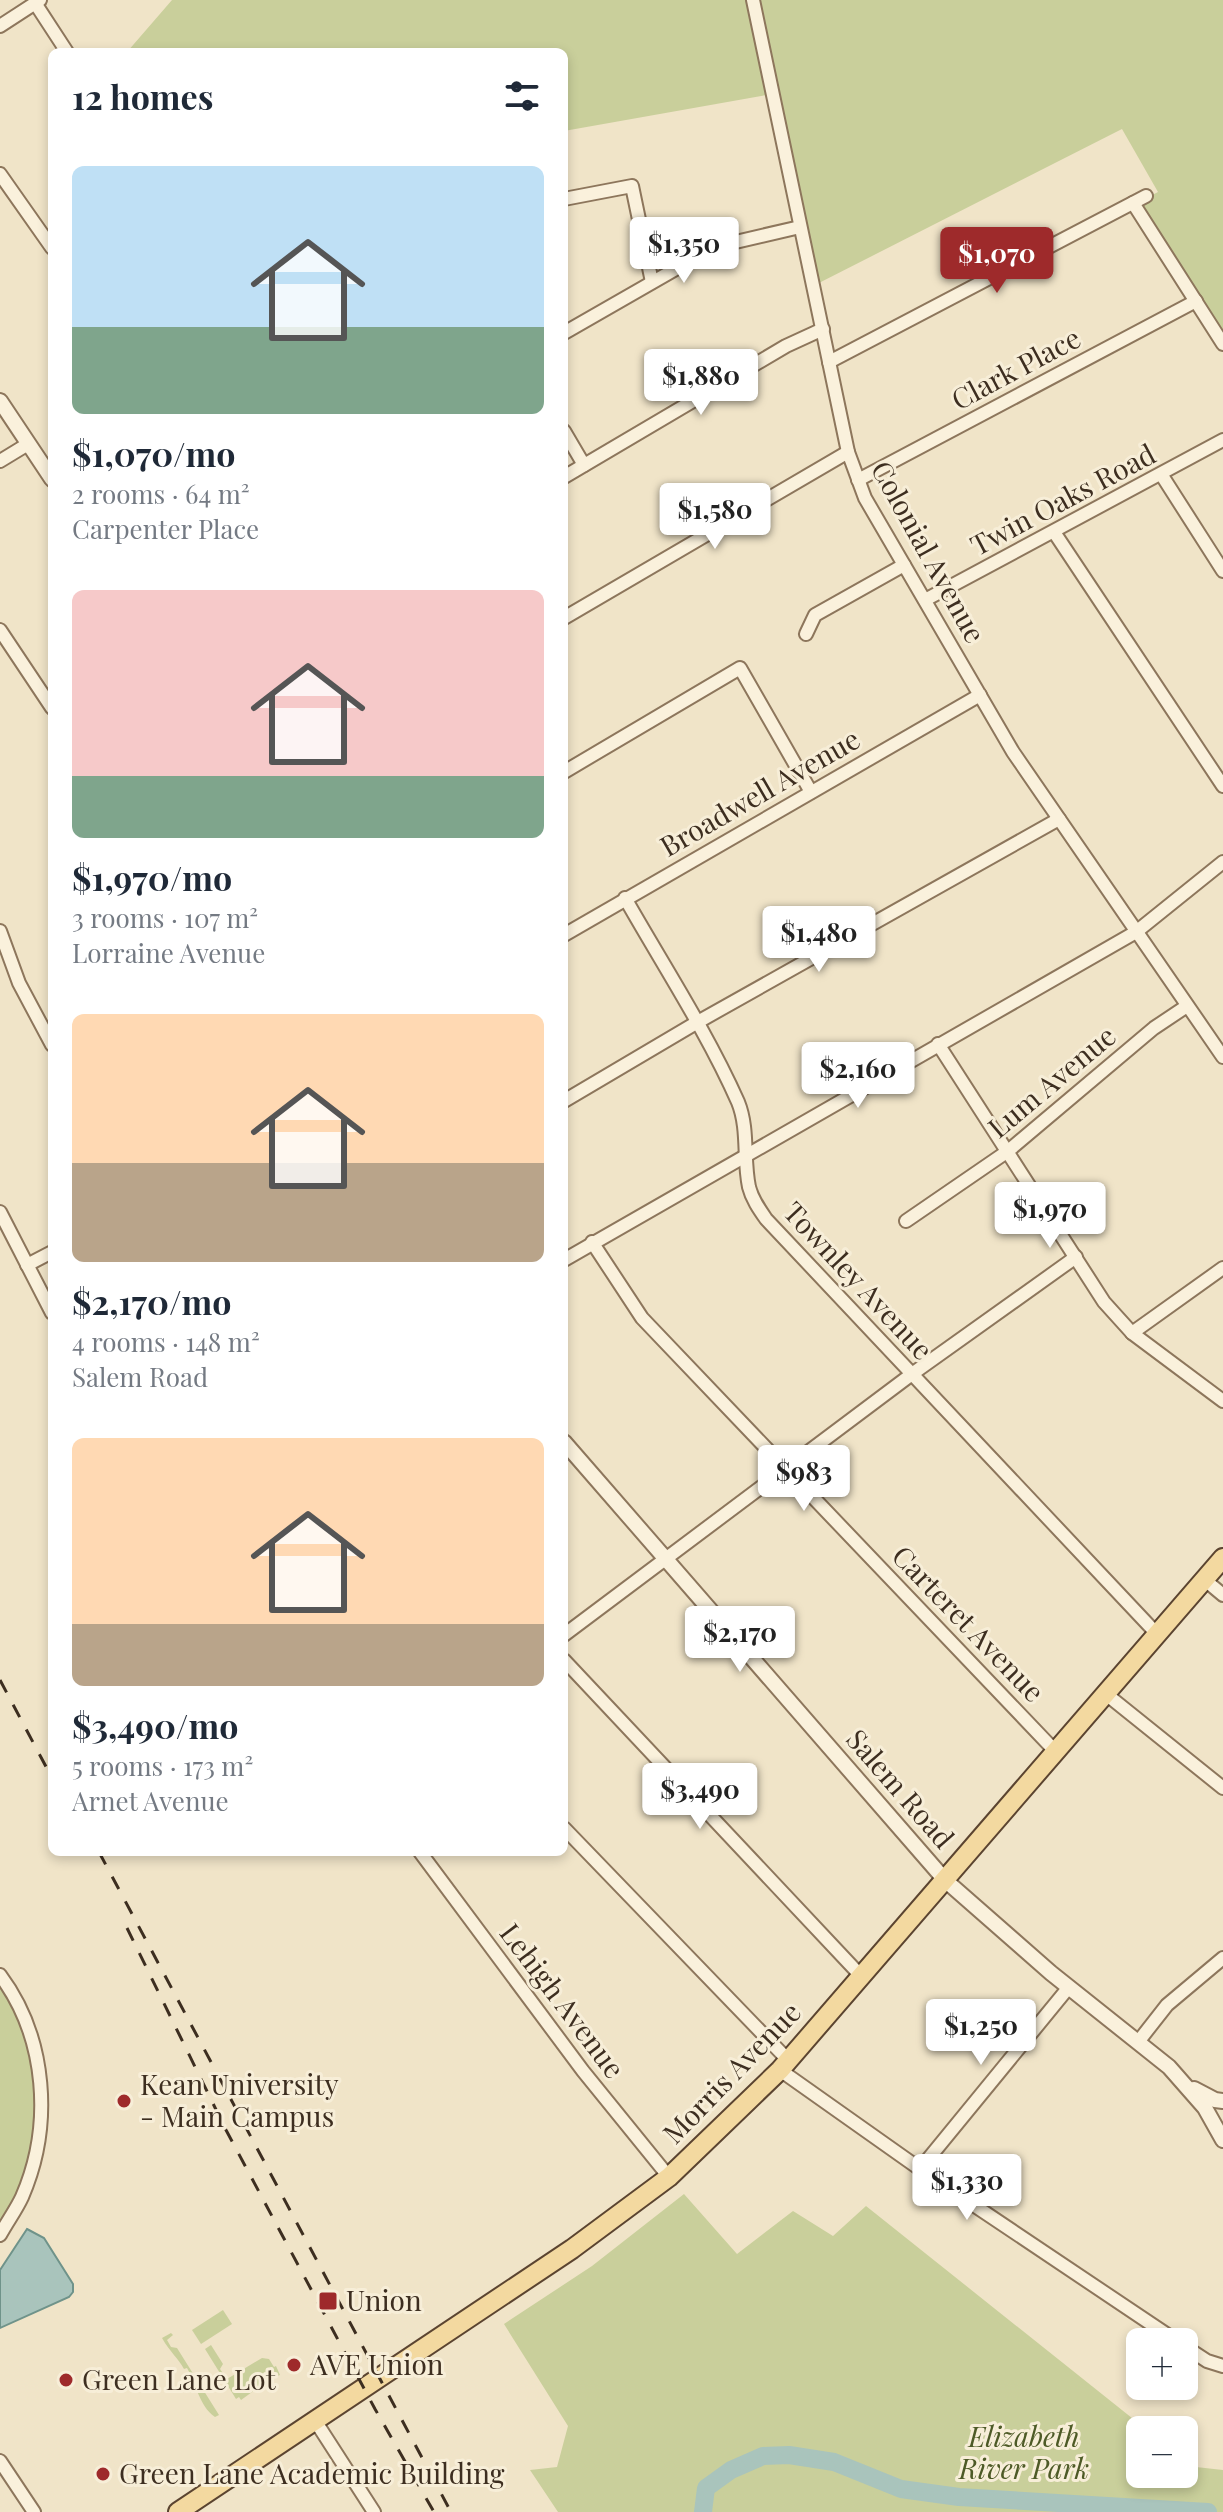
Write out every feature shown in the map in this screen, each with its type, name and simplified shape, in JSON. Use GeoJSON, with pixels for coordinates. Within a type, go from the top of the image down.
{"type":"FeatureCollection","features":[{"type":"Feature","properties":{"kind":"main road","name":"Morris Avenue"},"geometry":{"type":"LineString","coordinates":[[178,2512],[562,2257],[669,2177],[784,2065],[1223,1558]]}},
{"type":"Feature","properties":{"kind":"street","name":"Colonial Avenue"},"geometry":{"type":"LineString","coordinates":[[753,0],[848,452],[865,498],[1013,752],[1223,1057]]}},
{"type":"Feature","properties":{"kind":"street"},"geometry":{"type":"LineString","coordinates":[[0,26],[37,2],[65,48]]}},
{"type":"Feature","properties":{"kind":"street"},"geometry":{"type":"LineString","coordinates":[[0,174],[48,242]]}},
{"type":"Feature","properties":{"kind":"street"},"geometry":{"type":"LineString","coordinates":[[568,198],[632,186],[652,282]]}},
{"type":"Feature","properties":{"kind":"street"},"geometry":{"type":"LineString","coordinates":[[829,362],[1146,196]]}},
{"type":"Feature","properties":{"kind":"street"},"geometry":{"type":"LineString","coordinates":[[1133,203],[1223,344]]}},
{"type":"Feature","properties":{"kind":"street"},"geometry":{"type":"LineString","coordinates":[[568,331],[714,247],[800,227]]}},
{"type":"Feature","properties":{"kind":"street","name":"Clark Place"},"geometry":{"type":"LineString","coordinates":[[858,480],[1196,301]]}},
{"type":"Feature","properties":{"kind":"street"},"geometry":{"type":"LineString","coordinates":[[568,475],[786,346],[823,329]]}},
{"type":"Feature","properties":{"kind":"street"},"geometry":{"type":"LineString","coordinates":[[0,401],[48,473]]}},
{"type":"Feature","properties":{"kind":"street"},"geometry":{"type":"LineString","coordinates":[[568,438],[584,465]]}},
{"type":"Feature","properties":{"kind":"street","name":"Twin Oaks Road"},"geometry":{"type":"LineString","coordinates":[[925,600],[1223,440]]}},
{"type":"Feature","properties":{"kind":"street"},"geometry":{"type":"LineString","coordinates":[[0,461],[28,444]]}},
{"type":"Feature","properties":{"kind":"street"},"geometry":{"type":"LineString","coordinates":[[568,616],[848,452]]}},
{"type":"Feature","properties":{"kind":"street"},"geometry":{"type":"LineString","coordinates":[[1161,474],[1223,571]]}},
{"type":"Feature","properties":{"kind":"street"},"geometry":{"type":"LineString","coordinates":[[1054,532],[1223,786]]}},
{"type":"Feature","properties":{"kind":"street"},"geometry":{"type":"LineString","coordinates":[[806,634],[815,615],[904,565]]}},
{"type":"Feature","properties":{"kind":"street"},"geometry":{"type":"LineString","coordinates":[[0,630],[48,702]]}},
{"type":"Feature","properties":{"kind":"street"},"geometry":{"type":"LineString","coordinates":[[568,770],[740,668],[811,792]]}},
{"type":"Feature","properties":{"kind":"street","name":"Broadwell Avenue"},"geometry":{"type":"LineString","coordinates":[[568,933],[980,695]]}},
{"type":"Feature","properties":{"kind":"street"},"geometry":{"type":"LineString","coordinates":[[568,1099],[1059,819]]}},
{"type":"Feature","properties":{"kind":"street"},"geometry":{"type":"LineString","coordinates":[[568,1257],[1136,932],[1223,862]]}},
{"type":"Feature","properties":{"kind":"street","name":"Townley Avenue"},"geometry":{"type":"LineString","coordinates":[[625,898],[739,1104],[749,1186],[754,1201],[766,1219],[1157,1634]]}},
{"type":"Feature","properties":{"kind":"street"},"geometry":{"type":"LineString","coordinates":[[0,931],[19,983],[47,1027]]}},
{"type":"Feature","properties":{"kind":"street","name":"Lum Avenue"},"geometry":{"type":"LineString","coordinates":[[906,1221],[1008,1151],[1154,1028],[1187,1006]]}},
{"type":"Feature","properties":{"kind":"street"},"geometry":{"type":"LineString","coordinates":[[938,1044],[1104,1302],[1132,1333],[1223,1401]]}},
{"type":"Feature","properties":{"kind":"street"},"geometry":{"type":"LineString","coordinates":[[0,1212],[48,1305]]}},
{"type":"Feature","properties":{"kind":"street","name":"Carteret Avenue"},"geometry":{"type":"LineString","coordinates":[[592,1242],[642,1318],[1056,1752]]}},
{"type":"Feature","properties":{"kind":"street"},"geometry":{"type":"LineString","coordinates":[[27,1265],[48,1254]]}},
{"type":"Feature","properties":{"kind":"street"},"geometry":{"type":"LineString","coordinates":[[568,1632],[912,1374],[1076,1257]]}},
{"type":"Feature","properties":{"kind":"street"},"geometry":{"type":"LineString","coordinates":[[1132,1333],[1223,1268]]}},
{"type":"Feature","properties":{"kind":"street","name":"Salem Road"},"geometry":{"type":"LineString","coordinates":[[568,1447],[945,1880],[1188,2086],[1222,2132]]}},
{"type":"Feature","properties":{"kind":"street"},"geometry":{"type":"LineString","coordinates":[[1205,1580],[1223,1595]]}},
{"type":"Feature","properties":{"kind":"street"},"geometry":{"type":"LineString","coordinates":[[568,1664],[862,1977]]}},
{"type":"Feature","properties":{"kind":"street"},"geometry":{"type":"LineString","coordinates":[[1106,1694],[1223,1788]]}},
{"type":"Feature","properties":{"kind":"street"},"geometry":{"type":"LineString","coordinates":[[568,1832],[784,2065],[920,2169],[1157,2328]]}},
{"type":"Feature","properties":{"kind":"street","name":"Lehigh Avenue"},"geometry":{"type":"LineString","coordinates":[[423,1856],[583,2071],[669,2177]]}},
{"type":"Feature","properties":{"kind":"street"},"geometry":{"type":"LineString","coordinates":[[1138,2042],[1167,2005],[1223,1958]]}},
{"type":"Feature","properties":{"kind":"street"},"geometry":{"type":"LineString","coordinates":[[0,1975],[14,1994],[31,2036],[42,2104],[31,2171],[20,2201],[0,2235]]}},
{"type":"Feature","properties":{"kind":"street"},"geometry":{"type":"LineString","coordinates":[[920,2169],[1069,1987]]}},
{"type":"Feature","properties":{"kind":"street"},"geometry":{"type":"LineString","coordinates":[[1188,2086],[1223,2101]]}},
{"type":"Feature","properties":{"kind":"street"},"geometry":{"type":"LineString","coordinates":[[1198,2355],[1223,2366]]}},
{"type":"Feature","properties":{"kind":"street"},"geometry":{"type":"LineString","coordinates":[[316,2422],[374,2512]]}},
{"type":"Feature","properties":{"kind":"street"},"geometry":{"type":"LineString","coordinates":[[0,2461],[34,2512]]}},
{"type":"Feature","properties":{"kind":"green space"},"geometry":{"type":"Polygon","coordinates":[[[172,0],[1223,0],[1223,341],[1135,204],[1158,192],[1122,129],[813,286],[772,94],[568,130],[568,48],[130,48],[172,0]]]}},
{"type":"Feature","properties":{"kind":"green space"},"geometry":{"type":"Polygon","coordinates":[[[0,1974],[31,2036],[38,2142],[0,2235],[0,1974]]]}},
{"type":"Feature","properties":{"kind":"green space","name":"Elizabeth River Park"},"geometry":{"type":"Polygon","coordinates":[[[684,2194],[737,2254],[793,2211],[833,2236],[866,2206],[1129,2416],[1126,2416],[1126,2488],[1198,2488],[1198,2467],[1223,2470],[1223,2512],[558,2512],[530,2470],[557,2467],[568,2426],[504,2324],[592,2266],[684,2194]]]}},
{"type":"Feature","properties":{"kind":"green space"},"geometry":{"type":"Polygon","coordinates":[[[223,2310],[232,2324],[201,2344],[192,2330],[223,2310]]]}},
{"type":"Feature","properties":{"kind":"green space"},"geometry":{"type":"Polygon","coordinates":[[[171,2333],[173,2335],[167,2340],[171,2347],[177,2348],[219,2415],[215,2417],[205,2407],[187,2368],[184,2369],[162,2338],[171,2333]]]}},
{"type":"Feature","properties":{"kind":"green space"},"geometry":{"type":"Polygon","coordinates":[[[211,2345],[223,2364],[220,2369],[227,2379],[262,2358],[269,2359],[280,2375],[241,2400],[239,2397],[236,2399],[205,2349],[211,2345]]]}},
{"type":"Feature","properties":{"kind":"water"},"geometry":{"type":"Polygon","coordinates":[[[27,2229],[44,2238],[73,2284],[73,2292],[69,2297],[0,2328],[0,2270],[27,2229]]]}},
{"type":"Feature","properties":{"kind":"waterway"},"geometry":{"type":"LineString","coordinates":[[703,2512],[706,2488],[731,2470],[763,2456],[789,2455],[834,2462],[901,2489],[959,2497],[1208,2512]]}},
{"type":"Feature","properties":{"kind":"railway"},"geometry":{"type":"LineString","coordinates":[[0,1680],[48,1770]]}},
{"type":"Feature","properties":{"kind":"railway"},"geometry":{"type":"LineString","coordinates":[[101,1856],[451,2512]]}},
{"type":"Feature","properties":{"kind":"railway"},"geometry":{"type":"LineString","coordinates":[[127,1928],[226,2130],[375,2409],[434,2512]]}},
{"type":"Feature","properties":{"kind":"place","name":"Kean University - Main Campus"},"geometry":{"type":"Point","coordinates":[124,2101]}},
{"type":"Feature","properties":{"kind":"place","name":"Union"},"geometry":{"type":"Point","coordinates":[328,2301]}},
{"type":"Feature","properties":{"kind":"place","name":"AVE Union"},"geometry":{"type":"Point","coordinates":[294,2365]}},
{"type":"Feature","properties":{"kind":"place","name":"Green Lane Lot"},"geometry":{"type":"Point","coordinates":[66,2380]}},
{"type":"Feature","properties":{"kind":"place","name":"Green Lane Academic Building"},"geometry":{"type":"Point","coordinates":[103,2474]}}]}
